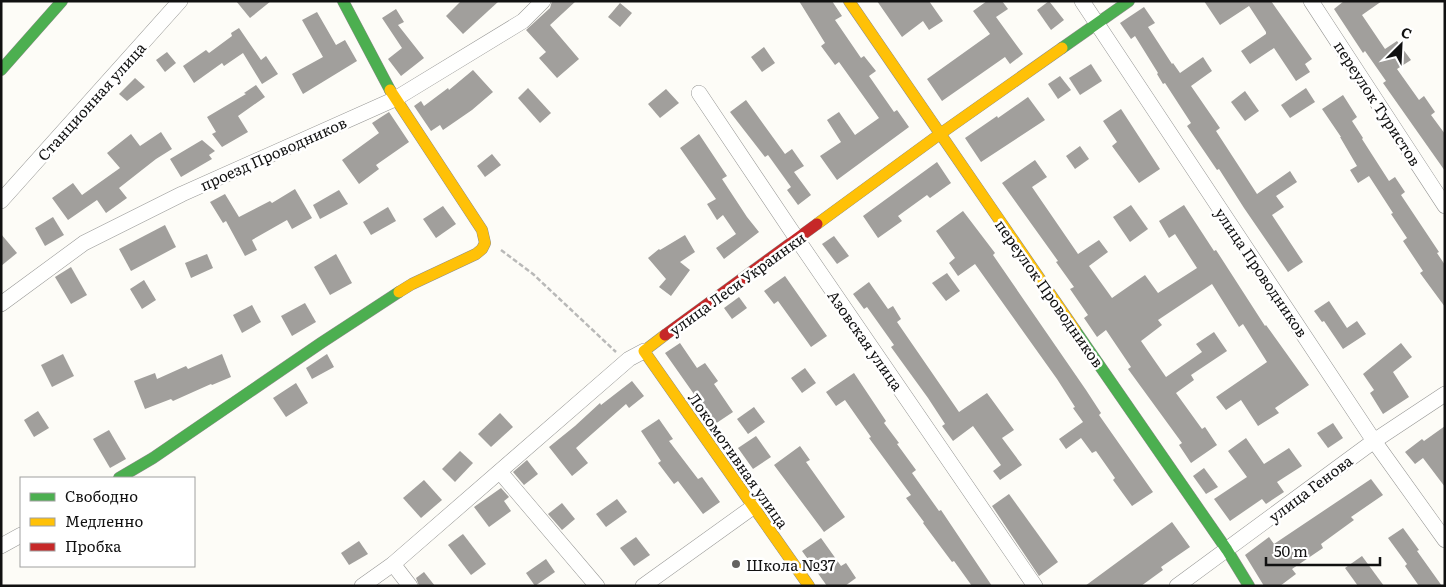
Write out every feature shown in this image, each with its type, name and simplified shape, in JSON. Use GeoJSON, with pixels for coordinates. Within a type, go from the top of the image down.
{"type":"FeatureCollection","features":[{"type":"Feature","properties":{"kind":"street"},"geometry":{"type":"LineString","coordinates":[[1,70],[62,1]]}},
{"type":"Feature","properties":{"kind":"street","name":"Станционная улица"},"geometry":{"type":"LineString","coordinates":[[1,201],[180,1]]}},
{"type":"Feature","properties":{"kind":"street","name":"проезд Проводников"},"geometry":{"type":"LineString","coordinates":[[1,304],[84,244],[182,194],[395,99],[523,20],[544,1]]}},
{"type":"Feature","properties":{"kind":"street","name":"переулок Проводников"},"geometry":{"type":"LineString","coordinates":[[849,1],[1227,550],[1249,586]]}},
{"type":"Feature","properties":{"kind":"street","name":"улица Проводников"},"geometry":{"type":"LineString","coordinates":[[1082,1],[1374,441],[1445,540]]}},
{"type":"Feature","properties":{"kind":"street","name":"улица Леси Украинки"},"geometry":{"type":"LineString","coordinates":[[362,586],[393,564],[627,362],[940,134],[1128,1]]}},
{"type":"Feature","properties":{"kind":"street","name":"переулок Туристов"},"geometry":{"type":"LineString","coordinates":[[1312,1],[1445,206]]}},
{"type":"Feature","properties":{"kind":"street"},"geometry":{"type":"LineString","coordinates":[[121,477],[153,458],[321,343],[412,284],[480,252],[486,239],[482,230],[395,99],[346,2]]}},
{"type":"Feature","properties":{"kind":"street","name":"Азовская улица"},"geometry":{"type":"LineString","coordinates":[[699,93],[1035,586]]}},
{"type":"Feature","properties":{"kind":"street","name":"Локомотивная улица"},"geometry":{"type":"LineString","coordinates":[[644,351],[809,586]]}},
{"type":"Feature","properties":{"kind":"street","name":"улица Генова"},"geometry":{"type":"LineString","coordinates":[[1177,586],[1374,441],[1445,394]]}},
{"type":"Feature","properties":{"kind":"street"},"geometry":{"type":"LineString","coordinates":[[500,472],[596,586]]}},
{"type":"Feature","properties":{"kind":"street"},"geometry":{"type":"LineString","coordinates":[[643,586],[753,508]]}},
{"type":"Feature","properties":{"kind":"street"},"geometry":{"type":"LineString","coordinates":[[1,546],[20,536]]}},
{"type":"Feature","properties":{"kind":"street"},"geometry":{"type":"LineString","coordinates":[[393,564],[410,586]]}},
{"type":"Feature","properties":{"kind":"path"},"geometry":{"type":"LineString","coordinates":[[498,248],[532,274],[627,362]]}},
{"type":"Feature","properties":{"kind":"building"},"geometry":{"type":"Polygon","coordinates":[[[236,1],[271,1],[250,18],[236,1]]]}},
{"type":"Feature","properties":{"kind":"building"},"geometry":{"type":"Polygon","coordinates":[[[461,1],[499,1],[463,34],[446,16],[461,1]]]}},
{"type":"Feature","properties":{"kind":"building"},"geometry":{"type":"Polygon","coordinates":[[[552,1],[576,1],[550,25],[579,59],[557,78],[539,58],[546,52],[526,30],[550,8],[552,1]]]}},
{"type":"Feature","properties":{"kind":"building"},"geometry":{"type":"Polygon","coordinates":[[[799,1],[832,1],[842,16],[835,20],[861,58],[864,56],[876,71],[869,76],[894,112],[897,110],[909,127],[837,180],[820,156],[841,142],[827,120],[839,112],[855,135],[879,118],[839,62],[835,65],[821,46],[825,43],[799,1]]]}},
{"type":"Feature","properties":{"kind":"building"},"geometry":{"type":"Polygon","coordinates":[[[877,1],[929,1],[943,21],[929,30],[923,21],[902,37],[877,1]]]}},
{"type":"Feature","properties":{"kind":"building"},"geometry":{"type":"Polygon","coordinates":[[[987,1],[1002,1],[1008,9],[996,17],[1023,54],[1010,64],[1005,57],[942,101],[927,79],[990,34],[973,11],[987,1]]]}},
{"type":"Feature","properties":{"kind":"building"},"geometry":{"type":"Polygon","coordinates":[[[1049,1],[1064,20],[1051,30],[1037,10],[1049,1]]]}},
{"type":"Feature","properties":{"kind":"building"},"geometry":{"type":"Polygon","coordinates":[[[1204,1],[1271,1],[1312,59],[1305,64],[1310,72],[1296,81],[1274,48],[1250,64],[1241,51],[1266,34],[1266,32],[1249,6],[1220,25],[1204,1]]]}},
{"type":"Feature","properties":{"kind":"building"},"geometry":{"type":"Polygon","coordinates":[[[1344,1],[1382,1],[1362,15],[1385,49],[1397,41],[1411,60],[1397,69],[1419,100],[1424,96],[1435,112],[1431,115],[1445,134],[1445,171],[1383,83],[1386,81],[1365,51],[1363,53],[1334,9],[1344,1]]]}},
{"type":"Feature","properties":{"kind":"building"},"geometry":{"type":"Polygon","coordinates":[[[620,3],[632,13],[620,27],[608,17],[620,3]]]}},
{"type":"Feature","properties":{"kind":"building"},"geometry":{"type":"Polygon","coordinates":[[[1144,7],[1155,23],[1148,27],[1180,73],[1203,57],[1212,71],[1191,86],[1220,128],[1216,131],[1257,194],[1290,171],[1297,182],[1276,196],[1284,207],[1272,215],[1303,262],[1288,272],[1219,169],[1217,170],[1187,126],[1191,123],[1165,83],[1163,84],[1135,36],[1131,39],[1120,23],[1144,7]]]}},
{"type":"Feature","properties":{"kind":"building"},"geometry":{"type":"Polygon","coordinates":[[[396,9],[404,22],[398,25],[424,58],[401,76],[388,59],[402,48],[382,18],[396,9]]]}},
{"type":"Feature","properties":{"kind":"building"},"geometry":{"type":"Polygon","coordinates":[[[317,12],[336,45],[345,40],[357,61],[303,94],[292,74],[323,57],[302,20],[317,12]]]}},
{"type":"Feature","properties":{"kind":"building"},"geometry":{"type":"Polygon","coordinates":[[[239,28],[261,60],[266,56],[278,74],[262,84],[243,53],[224,66],[222,63],[194,83],[183,66],[206,50],[209,53],[232,36],[231,33],[239,28]]]}},
{"type":"Feature","properties":{"kind":"building"},"geometry":{"type":"Polygon","coordinates":[[[764,47],[775,63],[762,72],[751,57],[764,47]]]}},
{"type":"Feature","properties":{"kind":"building"},"geometry":{"type":"Polygon","coordinates":[[[167,52],[176,63],[165,72],[156,60],[167,52]]]}},
{"type":"Feature","properties":{"kind":"building"},"geometry":{"type":"Polygon","coordinates":[[[1091,64],[1102,81],[1080,95],[1069,78],[1091,64]]]}},
{"type":"Feature","properties":{"kind":"building"},"geometry":{"type":"Polygon","coordinates":[[[473,70],[493,92],[472,110],[443,130],[440,125],[431,131],[414,106],[421,101],[424,106],[448,88],[449,90],[473,70]]]}},
{"type":"Feature","properties":{"kind":"building"},"geometry":{"type":"Polygon","coordinates":[[[1060,76],[1071,90],[1058,99],[1048,84],[1060,76]]]}},
{"type":"Feature","properties":{"kind":"building"},"geometry":{"type":"Polygon","coordinates":[[[135,78],[145,87],[127,101],[119,94],[135,78]]]}},
{"type":"Feature","properties":{"kind":"building"},"geometry":{"type":"Polygon","coordinates":[[[256,85],[265,97],[238,116],[248,132],[222,147],[212,134],[216,132],[207,117],[246,94],[244,93],[256,85]]]}},
{"type":"Feature","properties":{"kind":"building"},"geometry":{"type":"Polygon","coordinates":[[[528,88],[551,113],[540,123],[518,98],[528,88]]]}},
{"type":"Feature","properties":{"kind":"building"},"geometry":{"type":"Polygon","coordinates":[[[1306,88],[1315,102],[1290,118],[1281,105],[1306,88]]]}},
{"type":"Feature","properties":{"kind":"building"},"geometry":{"type":"Polygon","coordinates":[[[666,89],[679,103],[660,118],[648,104],[666,89]]]}},
{"type":"Feature","properties":{"kind":"building"},"geometry":{"type":"Polygon","coordinates":[[[1245,91],[1259,111],[1245,121],[1231,102],[1245,91]]]}},
{"type":"Feature","properties":{"kind":"building"},"geometry":{"type":"Polygon","coordinates":[[[1343,95],[1357,117],[1352,121],[1362,139],[1389,181],[1395,177],[1405,192],[1401,195],[1439,252],[1437,253],[1445,265],[1445,307],[1420,273],[1423,271],[1403,241],[1407,238],[1369,176],[1358,183],[1350,170],[1357,166],[1341,137],[1322,109],[1343,95]]]}},
{"type":"Feature","properties":{"kind":"building"},"geometry":{"type":"Polygon","coordinates":[[[1028,97],[1045,120],[981,162],[965,138],[1028,97]]]}},
{"type":"Feature","properties":{"kind":"building"},"geometry":{"type":"Polygon","coordinates":[[[746,100],[785,154],[792,149],[804,166],[794,172],[811,195],[798,205],[787,190],[791,187],[768,155],[765,157],[730,112],[746,100]]]}},
{"type":"Feature","properties":{"kind":"building"},"geometry":{"type":"Polygon","coordinates":[[[1121,109],[1160,169],[1139,183],[1112,146],[1117,142],[1103,121],[1121,109]]]}},
{"type":"Feature","properties":{"kind":"building"},"geometry":{"type":"Polygon","coordinates":[[[389,112],[409,142],[376,165],[379,169],[359,184],[342,160],[379,133],[372,123],[389,112]]]}},
{"type":"Feature","properties":{"kind":"building"},"geometry":{"type":"Polygon","coordinates":[[[161,132],[172,149],[119,188],[127,198],[106,213],[97,200],[68,220],[52,198],[73,183],[82,195],[120,168],[107,153],[131,134],[140,146],[161,132]]]}},
{"type":"Feature","properties":{"kind":"building"},"geometry":{"type":"Polygon","coordinates":[[[699,134],[727,176],[722,179],[759,232],[724,259],[716,248],[736,234],[723,215],[717,220],[707,204],[716,199],[680,148],[699,134]]]}},
{"type":"Feature","properties":{"kind":"building"},"geometry":{"type":"Polygon","coordinates":[[[202,140],[215,151],[209,155],[212,159],[181,177],[170,159],[202,140]]]}},
{"type":"Feature","properties":{"kind":"building"},"geometry":{"type":"Polygon","coordinates":[[[1080,146],[1089,159],[1075,169],[1066,156],[1080,146]]]}},
{"type":"Feature","properties":{"kind":"building"},"geometry":{"type":"Polygon","coordinates":[[[492,154],[501,165],[485,177],[477,166],[492,154]]]}},
{"type":"Feature","properties":{"kind":"building"},"geometry":{"type":"Polygon","coordinates":[[[1035,160],[1047,177],[1032,187],[1078,254],[1099,240],[1108,252],[1089,266],[1112,298],[1145,275],[1158,293],[1197,268],[1175,234],[1169,238],[1159,221],[1184,205],[1214,251],[1216,250],[1265,326],[1309,385],[1275,408],[1279,413],[1258,426],[1241,400],[1226,410],[1216,397],[1267,362],[1243,324],[1239,327],[1212,284],[1158,320],[1162,325],[1141,341],[1166,377],[1202,352],[1196,344],[1214,332],[1227,351],[1191,375],[1194,380],[1176,393],[1202,429],[1205,427],[1217,445],[1191,463],[1179,445],[1182,443],[1128,369],[1131,367],[1106,330],[1097,337],[1084,318],[1088,315],[1070,289],[1074,287],[1056,262],[1058,261],[1002,183],[1035,160]]]}},
{"type":"Feature","properties":{"kind":"building"},"geometry":{"type":"Polygon","coordinates":[[[937,162],[951,183],[930,198],[927,195],[898,216],[902,221],[878,238],[863,216],[937,162]]]}},
{"type":"Feature","properties":{"kind":"building"},"geometry":{"type":"Polygon","coordinates":[[[295,189],[312,218],[292,229],[287,220],[252,240],[257,250],[245,256],[226,221],[223,223],[210,202],[225,194],[239,217],[270,201],[272,203],[295,189]]]}},
{"type":"Feature","properties":{"kind":"building"},"geometry":{"type":"Polygon","coordinates":[[[339,190],[348,204],[320,219],[313,205],[339,190]]]}},
{"type":"Feature","properties":{"kind":"building"},"geometry":{"type":"Polygon","coordinates":[[[1131,205],[1148,229],[1130,242],[1113,217],[1131,205]]]}},
{"type":"Feature","properties":{"kind":"building"},"geometry":{"type":"Polygon","coordinates":[[[443,206],[456,224],[436,238],[423,219],[443,206]]]}},
{"type":"Feature","properties":{"kind":"building"},"geometry":{"type":"Polygon","coordinates":[[[388,207],[396,221],[371,235],[363,222],[388,207]]]}},
{"type":"Feature","properties":{"kind":"building"},"geometry":{"type":"Polygon","coordinates":[[[963,211],[995,253],[993,255],[1086,390],[1101,413],[1099,415],[1153,492],[1132,506],[1113,480],[1115,478],[1096,451],[1092,453],[1081,438],[1066,449],[1059,439],[1083,422],[1057,379],[975,264],[958,276],[949,263],[955,258],[936,231],[963,211]]]}},
{"type":"Feature","properties":{"kind":"building"},"geometry":{"type":"Polygon","coordinates":[[[53,217],[64,235],[45,246],[35,228],[53,217]]]}},
{"type":"Feature","properties":{"kind":"building"},"geometry":{"type":"Polygon","coordinates":[[[165,225],[176,247],[131,271],[119,249],[165,225]]]}},
{"type":"Feature","properties":{"kind":"building"},"geometry":{"type":"Polygon","coordinates":[[[1,234],[17,253],[1,266],[1,234]]]}},
{"type":"Feature","properties":{"kind":"building"},"geometry":{"type":"Polygon","coordinates":[[[685,235],[695,252],[680,262],[690,270],[671,296],[659,287],[666,279],[648,258],[659,249],[685,235]]]}},
{"type":"Feature","properties":{"kind":"building"},"geometry":{"type":"Polygon","coordinates":[[[834,236],[849,256],[837,264],[822,244],[834,236]]]}},
{"type":"Feature","properties":{"kind":"building"},"geometry":{"type":"Polygon","coordinates":[[[207,254],[213,268],[191,278],[185,263],[207,254]]]}},
{"type":"Feature","properties":{"kind":"building"},"geometry":{"type":"Polygon","coordinates":[[[336,254],[352,283],[330,295],[314,267],[336,254]]]}},
{"type":"Feature","properties":{"kind":"building"},"geometry":{"type":"Polygon","coordinates":[[[71,267],[87,295],[71,304],[55,277],[71,267]]]}},
{"type":"Feature","properties":{"kind":"building"},"geometry":{"type":"Polygon","coordinates":[[[947,273],[960,291],[946,301],[932,283],[947,273]]]}},
{"type":"Feature","properties":{"kind":"building"},"geometry":{"type":"Polygon","coordinates":[[[785,276],[827,336],[811,347],[778,301],[774,304],[764,291],[785,276]]]}},
{"type":"Feature","properties":{"kind":"building"},"geometry":{"type":"Polygon","coordinates":[[[144,280],[156,300],[142,309],[130,289],[144,280]]]}},
{"type":"Feature","properties":{"kind":"building"},"geometry":{"type":"Polygon","coordinates":[[[869,282],[888,309],[893,306],[901,319],[897,322],[959,412],[987,393],[1014,430],[1002,438],[1022,465],[1000,480],[993,471],[1001,465],[973,426],[953,441],[942,426],[945,424],[928,398],[891,347],[894,345],[867,307],[864,309],[853,294],[869,282]]]}},
{"type":"Feature","properties":{"kind":"building"},"geometry":{"type":"Polygon","coordinates":[[[739,297],[747,308],[732,319],[724,308],[739,297]]]}},
{"type":"Feature","properties":{"kind":"building"},"geometry":{"type":"Polygon","coordinates":[[[1329,301],[1347,328],[1357,321],[1366,334],[1343,349],[1324,321],[1322,322],[1314,311],[1329,301]]]}},
{"type":"Feature","properties":{"kind":"building"},"geometry":{"type":"Polygon","coordinates":[[[305,303],[316,322],[292,336],[281,316],[305,303]]]}},
{"type":"Feature","properties":{"kind":"building"},"geometry":{"type":"Polygon","coordinates":[[[252,305],[261,322],[242,333],[233,315],[252,305]]]}},
{"type":"Feature","properties":{"kind":"building"},"geometry":{"type":"Polygon","coordinates":[[[680,343],[697,368],[705,363],[718,381],[714,384],[733,412],[715,424],[665,353],[680,343]]]}},
{"type":"Feature","properties":{"kind":"building"},"geometry":{"type":"Polygon","coordinates":[[[1401,343],[1412,357],[1393,372],[1409,397],[1383,414],[1370,393],[1374,390],[1363,374],[1401,343]]]}},
{"type":"Feature","properties":{"kind":"building"},"geometry":{"type":"Polygon","coordinates":[[[63,354],[74,376],[52,387],[41,365],[63,354]]]}},
{"type":"Feature","properties":{"kind":"building"},"geometry":{"type":"Polygon","coordinates":[[[222,354],[231,377],[173,401],[171,399],[145,409],[134,381],[155,373],[157,379],[186,366],[188,369],[222,354]]]}},
{"type":"Feature","properties":{"kind":"building"},"geometry":{"type":"Polygon","coordinates":[[[327,354],[334,367],[312,379],[306,368],[327,354]]]}},
{"type":"Feature","properties":{"kind":"building"},"geometry":{"type":"Polygon","coordinates":[[[805,368],[816,383],[802,393],[791,378],[805,368]]]}},
{"type":"Feature","properties":{"kind":"building"},"geometry":{"type":"Polygon","coordinates":[[[854,373],[886,421],[884,423],[899,443],[897,444],[916,470],[912,473],[939,511],[941,510],[992,586],[972,586],[923,523],[906,498],[911,495],[869,438],[871,437],[845,400],[836,406],[826,392],[854,373]]]}},
{"type":"Feature","properties":{"kind":"building"},"geometry":{"type":"Polygon","coordinates":[[[632,381],[644,396],[629,408],[626,404],[576,448],[588,463],[572,476],[549,447],[600,403],[601,405],[632,381]]]}},
{"type":"Feature","properties":{"kind":"building"},"geometry":{"type":"Polygon","coordinates":[[[296,383],[308,403],[286,417],[273,398],[296,383]]]}},
{"type":"Feature","properties":{"kind":"building"},"geometry":{"type":"Polygon","coordinates":[[[754,407],[765,422],[748,434],[737,419],[754,407]]]}},
{"type":"Feature","properties":{"kind":"building"},"geometry":{"type":"Polygon","coordinates":[[[38,411],[49,428],[34,437],[24,420],[38,411]]]}},
{"type":"Feature","properties":{"kind":"building"},"geometry":{"type":"Polygon","coordinates":[[[500,413],[513,427],[491,447],[478,434],[500,413]]]}},
{"type":"Feature","properties":{"kind":"building"},"geometry":{"type":"Polygon","coordinates":[[[659,419],[673,439],[669,441],[698,479],[702,477],[720,502],[703,514],[678,481],[674,484],[658,463],[661,461],[641,431],[659,419]]]}},
{"type":"Feature","properties":{"kind":"building"},"geometry":{"type":"Polygon","coordinates":[[[1333,423],[1343,438],[1328,448],[1317,433],[1333,423]]]}},
{"type":"Feature","properties":{"kind":"building"},"geometry":{"type":"Polygon","coordinates":[[[1445,426],[1445,487],[1423,458],[1415,464],[1405,452],[1422,439],[1424,441],[1445,426]]]}},
{"type":"Feature","properties":{"kind":"building"},"geometry":{"type":"Polygon","coordinates":[[[109,430],[126,459],[110,468],[93,439],[109,430]]]}},
{"type":"Feature","properties":{"kind":"building"},"geometry":{"type":"Polygon","coordinates":[[[756,436],[771,457],[753,469],[738,448],[756,436]]]}},
{"type":"Feature","properties":{"kind":"building"},"geometry":{"type":"Polygon","coordinates":[[[1246,438],[1264,464],[1289,448],[1302,466],[1277,482],[1284,492],[1266,504],[1262,499],[1230,521],[1214,499],[1247,477],[1228,451],[1246,438]]]}},
{"type":"Feature","properties":{"kind":"building"},"geometry":{"type":"Polygon","coordinates":[[[800,446],[810,460],[806,462],[845,517],[824,532],[774,465],[800,446]]]}},
{"type":"Feature","properties":{"kind":"building"},"geometry":{"type":"Polygon","coordinates":[[[460,451],[473,463],[455,482],[442,469],[460,451]]]}},
{"type":"Feature","properties":{"kind":"building"},"geometry":{"type":"Polygon","coordinates":[[[527,460],[538,474],[524,485],[513,472],[527,460]]]}},
{"type":"Feature","properties":{"kind":"building"},"geometry":{"type":"Polygon","coordinates":[[[1204,468],[1218,487],[1206,494],[1193,476],[1204,468]]]}},
{"type":"Feature","properties":{"kind":"building"},"geometry":{"type":"Polygon","coordinates":[[[1371,479],[1383,495],[1351,517],[1354,520],[1321,544],[1323,548],[1292,569],[1296,574],[1280,586],[1264,586],[1245,555],[1269,537],[1274,544],[1371,479]]]}},
{"type":"Feature","properties":{"kind":"building"},"geometry":{"type":"Polygon","coordinates":[[[424,480],[442,500],[421,518],[403,498],[424,480]]]}},
{"type":"Feature","properties":{"kind":"building"},"geometry":{"type":"Polygon","coordinates":[[[501,488],[509,497],[504,501],[511,511],[489,527],[474,507],[501,488]]]}},
{"type":"Feature","properties":{"kind":"building"},"geometry":{"type":"Polygon","coordinates":[[[1009,494],[1058,562],[1039,576],[992,506],[1009,494]]]}},
{"type":"Feature","properties":{"kind":"building"},"geometry":{"type":"Polygon","coordinates":[[[617,499],[627,512],[606,527],[596,514],[617,499]]]}},
{"type":"Feature","properties":{"kind":"building"},"geometry":{"type":"Polygon","coordinates":[[[562,503],[575,519],[562,530],[548,514],[562,503]]]}},
{"type":"Feature","properties":{"kind":"building"},"geometry":{"type":"Polygon","coordinates":[[[1172,522],[1190,547],[1161,567],[1163,570],[1141,586],[1085,586],[1172,522]]]}},
{"type":"Feature","properties":{"kind":"building"},"geometry":{"type":"Polygon","coordinates":[[[1403,528],[1442,586],[1419,586],[1405,566],[1407,564],[1388,538],[1403,528]]]}},
{"type":"Feature","properties":{"kind":"building"},"geometry":{"type":"Polygon","coordinates":[[[463,534],[486,564],[471,575],[448,545],[463,534]]]}},
{"type":"Feature","properties":{"kind":"building"},"geometry":{"type":"Polygon","coordinates":[[[636,537],[650,555],[634,566],[620,548],[636,537]]]}},
{"type":"Feature","properties":{"kind":"building"},"geometry":{"type":"Polygon","coordinates":[[[821,538],[841,566],[846,563],[856,578],[845,586],[827,586],[802,551],[821,538]]]}},
{"type":"Feature","properties":{"kind":"building"},"geometry":{"type":"Polygon","coordinates":[[[359,541],[368,554],[349,565],[341,553],[359,541]]]}},
{"type":"Feature","properties":{"kind":"building"},"geometry":{"type":"Polygon","coordinates":[[[1362,556],[1384,586],[1358,586],[1345,568],[1362,556]]]}},
{"type":"Feature","properties":{"kind":"building"},"geometry":{"type":"Polygon","coordinates":[[[546,559],[555,572],[535,586],[526,573],[546,559]]]}},
{"type":"Feature","properties":{"kind":"building"},"geometry":{"type":"Polygon","coordinates":[[[424,572],[435,586],[419,586],[416,578],[424,572]]]}},
{"type":"Feature","properties":{"kind":"traffic: fast"},"geometry":{"type":"LineString","coordinates":[[1,70],[62,1]]}},
{"type":"Feature","properties":{"kind":"traffic: fast"},"geometry":{"type":"LineString","coordinates":[[343,1],[390,90]]}},
{"type":"Feature","properties":{"kind":"traffic: fast"},"geometry":{"type":"LineString","coordinates":[[1062,48],[1129,1]]}},
{"type":"Feature","properties":{"kind":"traffic: fast"},"geometry":{"type":"LineString","coordinates":[[121,477],[153,458],[399,292]]}},
{"type":"Feature","properties":{"kind":"traffic: fast"},"geometry":{"type":"LineString","coordinates":[[1075,330],[1227,550],[1249,586]]}},
{"type":"Feature","properties":{"kind":"traffic: slow"},"geometry":{"type":"LineString","coordinates":[[849,1],[1075,330]]}},
{"type":"Feature","properties":{"kind":"traffic: slow"},"geometry":{"type":"LineString","coordinates":[[817,224],[1062,48]]}},
{"type":"Feature","properties":{"kind":"traffic: slow"},"geometry":{"type":"LineString","coordinates":[[390,90],[482,230],[485,243],[476,254],[399,292]]}},
{"type":"Feature","properties":{"kind":"traffic: slow"},"geometry":{"type":"LineString","coordinates":[[665,335],[644,351],[809,586]]}},
{"type":"Feature","properties":{"kind":"traffic: jam"},"geometry":{"type":"LineString","coordinates":[[665,335],[817,224]]}},
{"type":"Feature","properties":{"kind":"place","name":"Школа №37"},"geometry":{"type":"Point","coordinates":[736,564]}}]}
